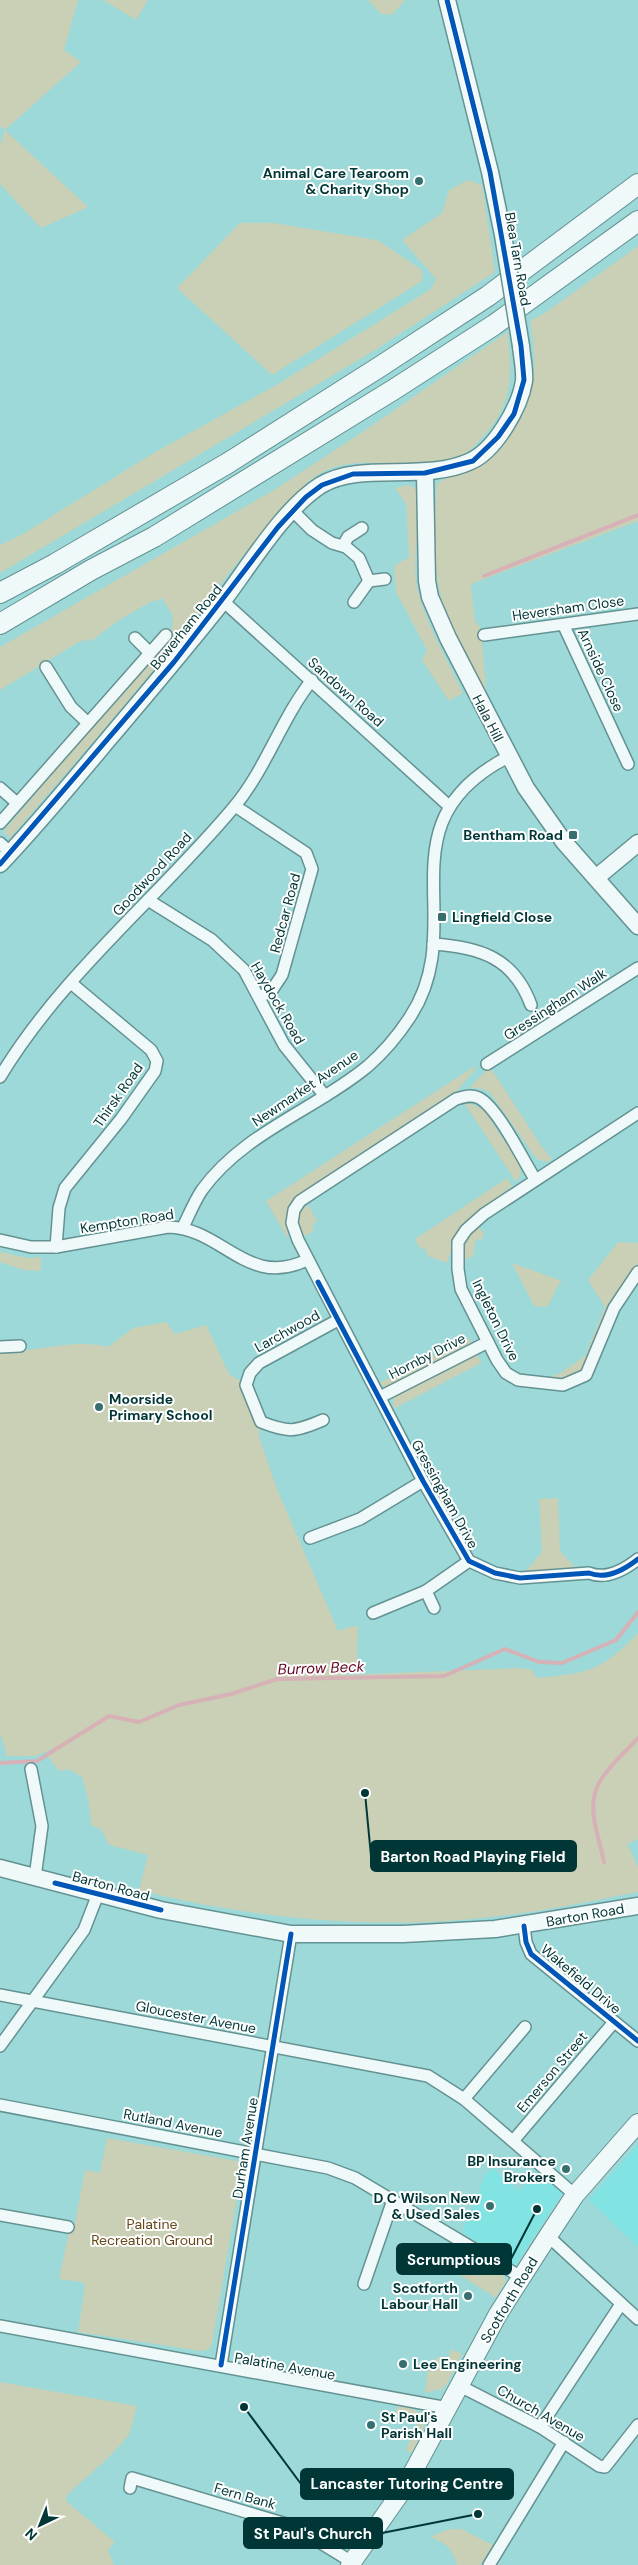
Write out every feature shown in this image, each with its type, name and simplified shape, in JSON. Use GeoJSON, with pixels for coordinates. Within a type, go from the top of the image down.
{"type":"FeatureCollection","features":[{"type":"Feature","properties":{"kind":"highway"},"geometry":{"type":"LineString","coordinates":[[0,593],[55,564],[228,463],[381,366],[488,296],[638,184]]}},
{"type":"Feature","properties":{"kind":"highway"},"geometry":{"type":"LineString","coordinates":[[0,624],[91,570],[154,537],[393,390],[494,324],[638,221]]}},
{"type":"Feature","properties":{"kind":"main road","name":"Scotforth Road"},"geometry":{"type":"LineString","coordinates":[[351,2564],[406,2485],[494,2322],[548,2236],[575,2195],[638,2123]]}},
{"type":"Feature","properties":{"kind":"street","name":"Blea Tarn Road"},"geometry":{"type":"LineString","coordinates":[[425,473],[473,460],[498,437],[514,414],[524,380],[521,346],[503,235],[490,172],[446,0]]}},
{"type":"Feature","properties":{"kind":"street","name":"Bowerham Road"},"geometry":{"type":"LineString","coordinates":[[4,853],[223,601],[293,511],[322,485],[353,474],[425,473]]}},
{"type":"Feature","properties":{"kind":"street","name":"Hala Hill"},"geometry":{"type":"LineString","coordinates":[[425,473],[425,566],[430,597],[508,757],[542,814],[638,926]]}},
{"type":"Feature","properties":{"kind":"street"},"geometry":{"type":"LineString","coordinates":[[293,511],[312,530],[332,543],[343,546],[359,558],[369,581]]}},
{"type":"Feature","properties":{"kind":"street"},"geometry":{"type":"LineString","coordinates":[[343,546],[348,536],[362,528]]}},
{"type":"Feature","properties":{"kind":"street"},"geometry":{"type":"LineString","coordinates":[[369,581],[385,580]]}},
{"type":"Feature","properties":{"kind":"street"},"geometry":{"type":"LineString","coordinates":[[354,602],[369,581]]}},
{"type":"Feature","properties":{"kind":"street","name":"Sandown Road"},"geometry":{"type":"LineString","coordinates":[[223,601],[449,806]]}},
{"type":"Feature","properties":{"kind":"street","name":"Heversham Close"},"geometry":{"type":"LineString","coordinates":[[484,635],[503,637],[638,614]]}},
{"type":"Feature","properties":{"kind":"street","name":"Arnside Close"},"geometry":{"type":"LineString","coordinates":[[564,626],[628,756]]}},
{"type":"Feature","properties":{"kind":"street","name":"Bowerham Road"},"geometry":{"type":"LineString","coordinates":[[0,823],[166,635]]}},
{"type":"Feature","properties":{"kind":"street","name":"Bowerham Road"},"geometry":{"type":"LineString","coordinates":[[135,638],[150,653]]}},
{"type":"Feature","properties":{"kind":"street"},"geometry":{"type":"LineString","coordinates":[[46,667],[68,693],[76,713],[88,723]]}},
{"type":"Feature","properties":{"kind":"street","name":"Goodwood Road"},"geometry":{"type":"LineString","coordinates":[[0,1077],[43,1016],[71,983],[235,806],[274,747],[312,680]]}},
{"type":"Feature","properties":{"kind":"street","name":"Newmarket Avenue"},"geometry":{"type":"LineString","coordinates":[[183,1227],[203,1189],[231,1160],[256,1138],[325,1096],[368,1065],[410,1016],[426,985],[433,944],[436,837],[449,806],[476,775],[508,757]]}},
{"type":"Feature","properties":{"kind":"street"},"geometry":{"type":"LineString","coordinates":[[0,788],[17,803]]}},
{"type":"Feature","properties":{"kind":"street","name":"Redcar Road"},"geometry":{"type":"LineString","coordinates":[[235,806],[306,853],[312,869],[282,975],[272,990],[260,997]]}},
{"type":"Feature","properties":{"kind":"street"},"geometry":{"type":"LineString","coordinates":[[597,877],[638,844]]}},
{"type":"Feature","properties":{"kind":"street","name":"Haydock Road"},"geometry":{"type":"LineString","coordinates":[[148,900],[212,940],[244,970],[260,997],[284,1046],[325,1096]]}},
{"type":"Feature","properties":{"kind":"street"},"geometry":{"type":"LineString","coordinates":[[433,944],[478,950],[506,966],[524,985],[531,1005]]}},
{"type":"Feature","properties":{"kind":"street","name":"Gressingham Walk"},"geometry":{"type":"LineString","coordinates":[[487,1064],[638,968]]}},
{"type":"Feature","properties":{"kind":"street","name":"Thirsk Road"},"geometry":{"type":"LineString","coordinates":[[56,1247],[59,1208],[65,1188],[121,1119],[155,1070],[156,1061],[151,1050],[71,983]]}},
{"type":"Feature","properties":{"kind":"street","name":"Gressingham Drive"},"geometry":{"type":"LineString","coordinates":[[535,1180],[489,1107],[478,1097],[467,1095],[456,1099],[300,1201],[294,1210],[292,1222],[307,1260],[338,1320],[423,1481],[469,1561],[495,1573],[520,1578],[589,1573],[598,1576],[625,1569],[638,1559]]}},
{"type":"Feature","properties":{"kind":"street","name":"Ingleton Drive"},"geometry":{"type":"LineString","coordinates":[[638,1113],[483,1215],[466,1230],[458,1242],[458,1269],[461,1289],[488,1342],[506,1372],[512,1377],[564,1385],[579,1380],[591,1368],[614,1308],[638,1272]]}},
{"type":"Feature","properties":{"kind":"street","name":"Kempton Road"},"geometry":{"type":"LineString","coordinates":[[0,1240],[31,1246],[56,1247],[168,1227],[183,1227],[251,1263],[269,1269],[286,1268],[307,1260]]}},
{"type":"Feature","properties":{"kind":"street","name":"Larchwood"},"geometry":{"type":"LineString","coordinates":[[323,1420],[306,1428],[285,1431],[261,1422],[246,1385],[250,1373],[259,1363],[338,1320]]}},
{"type":"Feature","properties":{"kind":"street","name":"Hornby Drive"},"geometry":{"type":"LineString","coordinates":[[380,1397],[488,1342]]}},
{"type":"Feature","properties":{"kind":"street"},"geometry":{"type":"LineString","coordinates":[[0,1347],[20,1346]]}},
{"type":"Feature","properties":{"kind":"street"},"geometry":{"type":"LineString","coordinates":[[310,1538],[360,1520],[423,1481]]}},
{"type":"Feature","properties":{"kind":"street"},"geometry":{"type":"LineString","coordinates":[[374,1613],[426,1591],[469,1561]]}},
{"type":"Feature","properties":{"kind":"street"},"geometry":{"type":"LineString","coordinates":[[426,1591],[434,1608]]}},
{"type":"Feature","properties":{"kind":"street"},"geometry":{"type":"LineString","coordinates":[[31,1769],[42,1826],[35,1877]]}},
{"type":"Feature","properties":{"kind":"street","name":"Barton Road"},"geometry":{"type":"LineString","coordinates":[[0,1868],[161,1910],[291,1934],[403,1934],[524,1926],[638,1906]]}},
{"type":"Feature","properties":{"kind":"street"},"geometry":{"type":"LineString","coordinates":[[0,2046],[84,1930],[98,1894]]}},
{"type":"Feature","properties":{"kind":"street","name":"Wakefield Drive"},"geometry":{"type":"LineString","coordinates":[[524,1926],[526,1942],[531,1954],[638,2041]]}},
{"type":"Feature","properties":{"kind":"street","name":"Durham Avenue"},"geometry":{"type":"LineString","coordinates":[[221,2365],[291,1934]]}},
{"type":"Feature","properties":{"kind":"street","name":"Gloucester Avenue"},"geometry":{"type":"LineString","coordinates":[[0,1995],[272,2047],[417,2072],[441,2083],[464,2099],[575,2195]]}},
{"type":"Feature","properties":{"kind":"street","name":"Emerson Street"},"geometry":{"type":"LineString","coordinates":[[513,2141],[614,2022]]}},
{"type":"Feature","properties":{"kind":"street"},"geometry":{"type":"LineString","coordinates":[[464,2099],[525,2027]]}},
{"type":"Feature","properties":{"kind":"street","name":"Rutland Avenue"},"geometry":{"type":"LineString","coordinates":[[0,2105],[328,2168],[355,2178],[522,2277]]}},
{"type":"Feature","properties":{"kind":"street"},"geometry":{"type":"LineString","coordinates":[[364,2284],[393,2200]]}},
{"type":"Feature","properties":{"kind":"street"},"geometry":{"type":"LineString","coordinates":[[0,2215],[68,2227]]}},
{"type":"Feature","properties":{"kind":"street"},"geometry":{"type":"LineString","coordinates":[[548,2236],[638,2319]]}},
{"type":"Feature","properties":{"kind":"street"},"geometry":{"type":"LineString","coordinates":[[540,2427],[621,2304]]}},
{"type":"Feature","properties":{"kind":"street","name":"Palatine Avenue"},"geometry":{"type":"LineString","coordinates":[[0,2326],[448,2408]]}},
{"type":"Feature","properties":{"kind":"street","name":"Church Avenue"},"geometry":{"type":"LineString","coordinates":[[460,2386],[540,2427],[598,2466],[605,2467],[638,2425]]}},
{"type":"Feature","properties":{"kind":"street"},"geometry":{"type":"LineString","coordinates":[[490,2565],[564,2442]]}},
{"type":"Feature","properties":{"kind":"street","name":"Fern Bank"},"geometry":{"type":"LineString","coordinates":[[130,2488],[132,2478],[293,2526],[351,2564]]}},
{"type":"Feature","properties":{"kind":"shaded area"},"geometry":{"type":"Polygon","coordinates":[[[638,2144],[638,2247],[589,2200],[638,2144]]]}},
{"type":"Feature","properties":{"kind":"shaded area"},"geometry":{"type":"Polygon","coordinates":[[[493,2168],[517,2190],[520,2190],[538,2170],[563,2192],[515,2266],[512,2266],[462,2232],[487,2171],[489,2173],[493,2168]]]}},
{"type":"Feature","properties":{"kind":"green space"},"geometry":{"type":"Polygon","coordinates":[[[0,0],[78,0],[64,50],[81,62],[5,130],[0,126],[0,0]]]}},
{"type":"Feature","properties":{"kind":"green space"},"geometry":{"type":"Polygon","coordinates":[[[103,0],[148,0],[136,20],[103,0]]]}},
{"type":"Feature","properties":{"kind":"green space"},"geometry":{"type":"Polygon","coordinates":[[[368,0],[405,0],[392,15],[381,14],[368,0]]]}},
{"type":"Feature","properties":{"kind":"green space"},"geometry":{"type":"Polygon","coordinates":[[[5,130],[88,207],[41,228],[0,184],[0,145],[5,130]]]}},
{"type":"Feature","properties":{"kind":"green space"},"geometry":{"type":"Polygon","coordinates":[[[468,180],[482,185],[495,272],[372,352],[0,573],[0,545],[23,534],[152,454],[278,384],[431,289],[436,279],[402,240],[442,213],[449,190],[468,180]]]}},
{"type":"Feature","properties":{"kind":"green space"},"geometry":{"type":"Polygon","coordinates":[[[240,223],[274,223],[377,240],[422,270],[422,281],[272,375],[177,288],[240,223]]]}},
{"type":"Feature","properties":{"kind":"green space"},"geometry":{"type":"Polygon","coordinates":[[[638,246],[638,521],[471,584],[475,621],[481,629],[487,702],[442,605],[435,555],[437,484],[484,460],[510,432],[520,418],[527,403],[534,373],[533,339],[530,321],[545,313],[638,246]]]}},
{"type":"Feature","properties":{"kind":"green space"},"geometry":{"type":"Polygon","coordinates":[[[507,332],[510,373],[506,398],[495,422],[475,446],[448,461],[429,464],[348,464],[330,469],[308,482],[256,540],[134,693],[10,838],[4,832],[6,828],[38,791],[37,788],[171,634],[173,616],[162,598],[154,602],[152,601],[119,620],[90,642],[88,639],[77,643],[0,690],[0,647],[274,490],[364,431],[507,332]]]}},
{"type":"Feature","properties":{"kind":"green space"},"geometry":{"type":"Polygon","coordinates":[[[410,485],[417,490],[419,514],[415,563],[420,600],[463,693],[449,701],[422,660],[427,650],[396,592],[394,566],[409,557],[406,504],[395,488],[410,485]]]}},
{"type":"Feature","properties":{"kind":"green space"},"geometry":{"type":"Polygon","coordinates":[[[475,1066],[476,1068],[453,1096],[304,1191],[296,1201],[288,1217],[287,1229],[289,1236],[287,1237],[266,1201],[475,1066]]]}},
{"type":"Feature","properties":{"kind":"green space"},"geometry":{"type":"Polygon","coordinates":[[[490,1067],[542,1147],[552,1159],[549,1162],[535,1157],[491,1094],[486,1090],[470,1087],[490,1067]]]}},
{"type":"Feature","properties":{"kind":"green space"},"geometry":{"type":"Polygon","coordinates":[[[469,1103],[484,1110],[519,1163],[521,1174],[516,1182],[465,1104],[469,1103]]]}},
{"type":"Feature","properties":{"kind":"green space"},"geometry":{"type":"Polygon","coordinates":[[[507,1178],[512,1186],[466,1221],[457,1233],[447,1263],[428,1256],[424,1247],[420,1249],[415,1239],[507,1178]]]}},
{"type":"Feature","properties":{"kind":"green space"},"geometry":{"type":"Polygon","coordinates":[[[308,1205],[317,1221],[312,1225],[314,1230],[302,1238],[297,1215],[308,1205]]]}},
{"type":"Feature","properties":{"kind":"green space"},"geometry":{"type":"Polygon","coordinates":[[[478,1226],[484,1234],[481,1240],[476,1239],[473,1256],[461,1262],[465,1242],[478,1226]]]}},
{"type":"Feature","properties":{"kind":"green space"},"geometry":{"type":"Polygon","coordinates":[[[618,1242],[638,1243],[638,1263],[615,1296],[582,1372],[567,1380],[552,1380],[551,1376],[559,1374],[585,1356],[605,1307],[588,1280],[618,1242]]]}},
{"type":"Feature","properties":{"kind":"green space"},"geometry":{"type":"Polygon","coordinates":[[[0,1252],[28,1258],[41,1257],[41,1271],[24,1270],[0,1262],[0,1252]]]}},
{"type":"Feature","properties":{"kind":"green space"},"geometry":{"type":"Polygon","coordinates":[[[512,1263],[562,1281],[546,1307],[534,1306],[512,1263]]]}},
{"type":"Feature","properties":{"kind":"green space"},"geometry":{"type":"Polygon","coordinates":[[[166,1322],[175,1334],[206,1325],[229,1374],[248,1386],[260,1419],[259,1436],[277,1489],[338,1631],[352,1626],[358,1627],[357,1666],[342,1667],[343,1675],[520,1668],[532,1670],[537,1678],[569,1674],[582,1672],[603,1663],[614,1656],[638,1633],[638,1839],[627,1844],[638,1867],[638,1892],[537,1911],[474,1919],[378,1923],[329,1921],[281,1916],[186,1901],[139,1890],[148,1855],[109,1845],[101,1829],[92,1826],[82,1777],[68,1769],[59,1771],[47,1755],[60,1746],[35,1756],[7,1756],[0,1733],[0,1353],[82,1344],[108,1347],[133,1328],[166,1322]]]}},
{"type":"Feature","properties":{"kind":"green space"},"geometry":{"type":"Polygon","coordinates":[[[469,1338],[472,1344],[386,1388],[379,1383],[469,1338]]]}},
{"type":"Feature","properties":{"kind":"green space"},"geometry":{"type":"Polygon","coordinates":[[[477,1354],[481,1363],[393,1409],[394,1397],[471,1355],[477,1354]]]}},
{"type":"Feature","properties":{"kind":"green space"},"geometry":{"type":"Polygon","coordinates":[[[558,1498],[560,1551],[581,1574],[520,1578],[542,1552],[539,1499],[558,1498]]]}},
{"type":"Feature","properties":{"kind":"green space","name":"Palatine Recreation Ground"},"geometry":{"type":"Polygon","coordinates":[[[107,2138],[243,2162],[212,2344],[208,2350],[201,2351],[78,2332],[85,2286],[82,2282],[59,2279],[69,2232],[73,2233],[85,2170],[100,2173],[107,2138]]]}},
{"type":"Feature","properties":{"kind":"green space"},"geometry":{"type":"Polygon","coordinates":[[[458,2245],[503,2275],[506,2281],[496,2298],[446,2266],[458,2245]]]}},
{"type":"Feature","properties":{"kind":"green space"},"geometry":{"type":"Polygon","coordinates":[[[451,2349],[462,2354],[447,2384],[440,2391],[439,2389],[425,2393],[428,2370],[433,2371],[436,2357],[448,2360],[451,2349]]]}},
{"type":"Feature","properties":{"kind":"green space"},"geometry":{"type":"Polygon","coordinates":[[[0,2382],[137,2406],[129,2435],[108,2458],[67,2495],[66,2501],[115,2542],[108,2550],[114,2565],[0,2565],[0,2382]]]}},
{"type":"Feature","properties":{"kind":"green space"},"geometry":{"type":"Polygon","coordinates":[[[398,2406],[410,2408],[423,2416],[424,2422],[421,2435],[412,2453],[406,2450],[418,2423],[410,2416],[403,2417],[395,2414],[398,2406]]]}},
{"type":"Feature","properties":{"kind":"green space"},"geometry":{"type":"Polygon","coordinates":[[[449,2529],[461,2529],[493,2545],[480,2565],[457,2565],[448,2547],[430,2537],[449,2529]]]}},
{"type":"Feature","properties":{"kind":"waterway"},"geometry":{"type":"LineString","coordinates":[[484,576],[638,515]]}},
{"type":"Feature","properties":{"kind":"waterway","name":"Burrow Beck"},"geometry":{"type":"LineString","coordinates":[[0,1763],[37,1761],[109,1716],[139,1722],[179,1705],[231,1694],[277,1679],[444,1676],[505,1649],[539,1662],[562,1663],[616,1640],[638,1612]]}},
{"type":"Feature","properties":{"kind":"waterway"},"geometry":{"type":"LineString","coordinates":[[604,1862],[594,1819],[595,1793],[607,1771],[638,1738]]}},
{"type":"Feature","properties":{"kind":"cycle path"},"geometry":{"type":"LineString","coordinates":[[0,864],[174,662],[278,527],[306,497],[322,485],[353,474],[425,473],[473,461],[498,437],[514,414],[524,380],[521,346],[490,172],[447,0]]}},
{"type":"Feature","properties":{"kind":"cycle path"},"geometry":{"type":"LineString","coordinates":[[318,1282],[423,1481],[469,1561],[495,1573],[520,1578],[589,1573],[608,1575],[627,1567],[638,1559]]}},
{"type":"Feature","properties":{"kind":"cycle path"},"geometry":{"type":"LineString","coordinates":[[55,1883],[161,1910]]}},
{"type":"Feature","properties":{"kind":"cycle path"},"geometry":{"type":"LineString","coordinates":[[524,1926],[526,1942],[531,1954],[638,2041]]}},
{"type":"Feature","properties":{"kind":"cycle path"},"geometry":{"type":"LineString","coordinates":[[221,2365],[291,1934]]}},
{"type":"Feature","properties":{"kind":"place","name":"Animal Care Tearoom & Charity Shop"},"geometry":{"type":"Point","coordinates":[419,181]}},
{"type":"Feature","properties":{"kind":"place","name":"Bentham Road"},"geometry":{"type":"Point","coordinates":[573,835]}},
{"type":"Feature","properties":{"kind":"place","name":"Lingfield Close"},"geometry":{"type":"Point","coordinates":[442,917]}},
{"type":"Feature","properties":{"kind":"place","name":"Moorside Primary School"},"geometry":{"type":"Point","coordinates":[99,1407]}},
{"type":"Feature","properties":{"kind":"place","name":"Barton Road Playing Field"},"geometry":{"type":"Point","coordinates":[365,1793]}},
{"type":"Feature","properties":{"kind":"place","name":"BP Insurance Brokers"},"geometry":{"type":"Point","coordinates":[566,2169]}},
{"type":"Feature","properties":{"kind":"place","name":"D C Wilson New & Used Sales"},"geometry":{"type":"Point","coordinates":[490,2206]}},
{"type":"Feature","properties":{"kind":"place","name":"Scrumptious"},"geometry":{"type":"Point","coordinates":[537,2209]}},
{"type":"Feature","properties":{"kind":"place","name":"Scotforth Labour Hall"},"geometry":{"type":"Point","coordinates":[468,2296]}},
{"type":"Feature","properties":{"kind":"place","name":"Lee Engineering"},"geometry":{"type":"Point","coordinates":[403,2364]}},
{"type":"Feature","properties":{"kind":"place","name":"Lancaster Tutoring Centre"},"geometry":{"type":"Point","coordinates":[244,2407]}},
{"type":"Feature","properties":{"kind":"place","name":"St Paul's Parish Hall"},"geometry":{"type":"Point","coordinates":[371,2425]}},
{"type":"Feature","properties":{"kind":"place","name":"St Paul's Church"},"geometry":{"type":"Point","coordinates":[478,2514]}}]}
